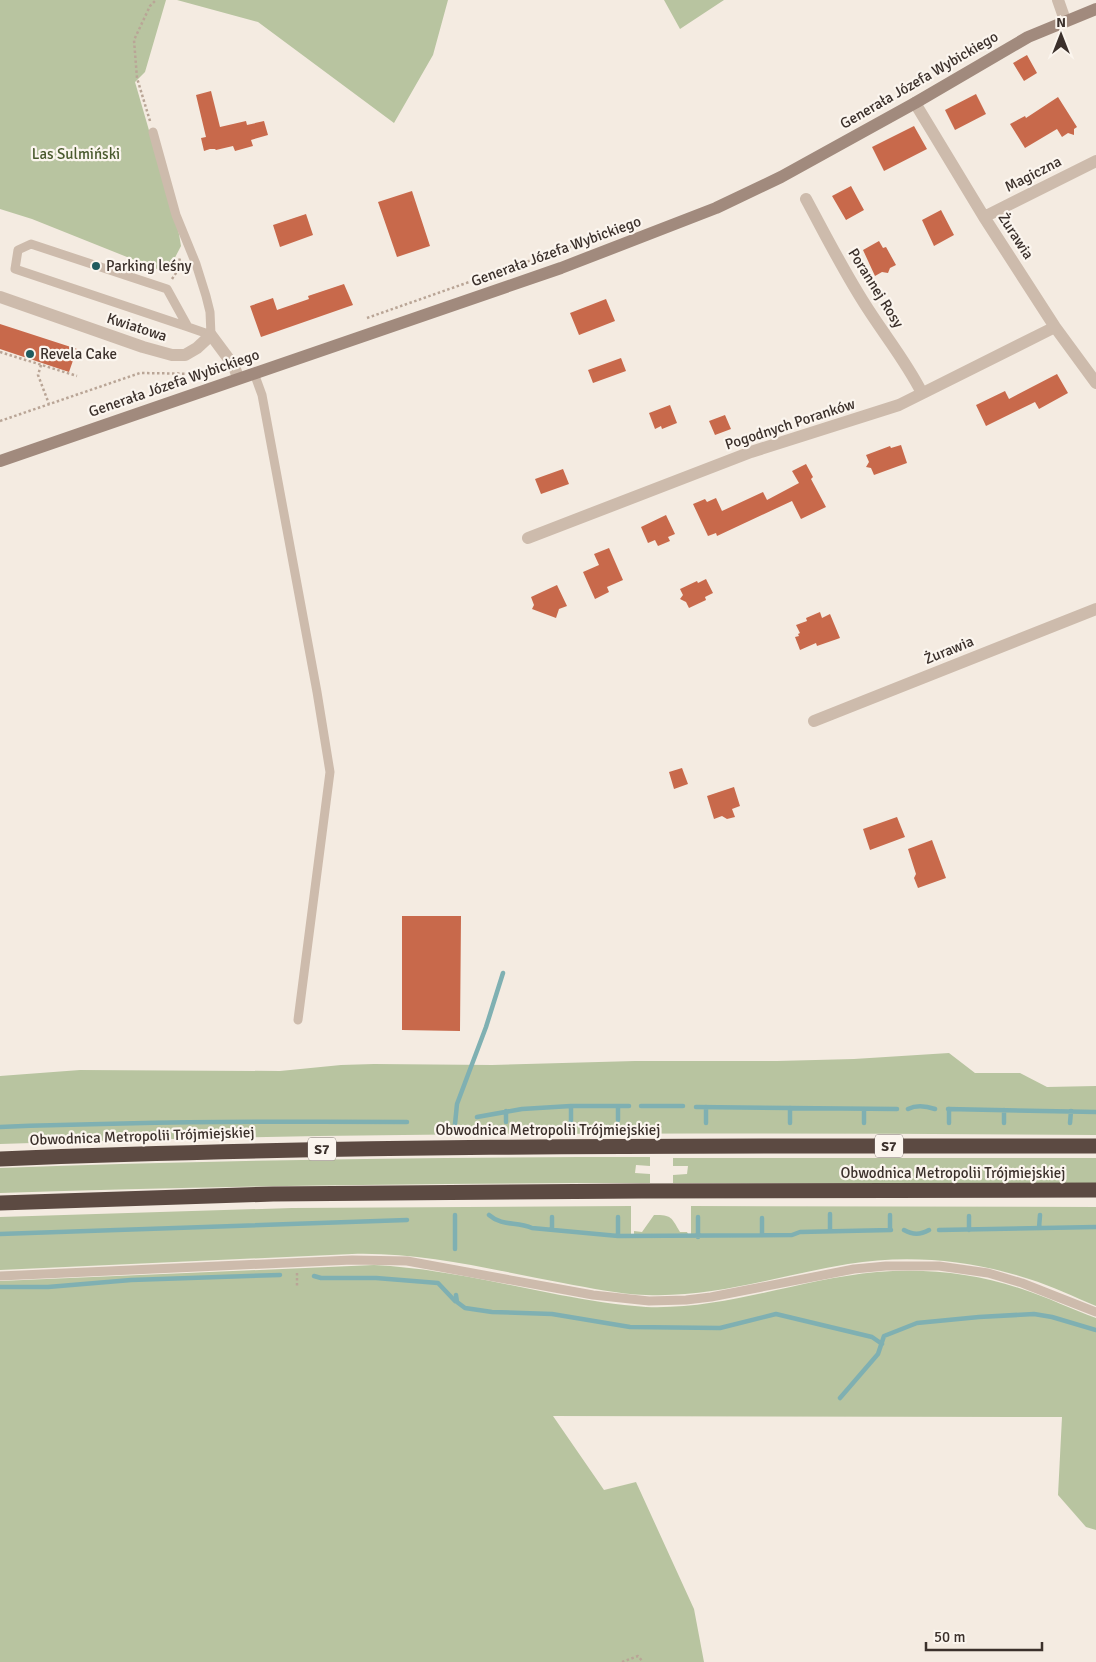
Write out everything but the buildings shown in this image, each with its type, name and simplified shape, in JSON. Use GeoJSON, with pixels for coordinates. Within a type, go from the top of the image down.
{"type":"FeatureCollection","features":[{"type":"Feature","properties":{"kind":"highway","name":"Obwodnica Metropolii Trójmiejskiej"},"geometry":{"type":"LineString","coordinates":[[0,1159],[273,1149],[643,1146],[1096,1146]]}},
{"type":"Feature","properties":{"kind":"highway","name":"Obwodnica Metropolii Trójmiejskiej"},"geometry":{"type":"LineString","coordinates":[[0,1203],[273,1194],[1096,1190]]}},
{"type":"Feature","properties":{"kind":"main road","name":"Generała Józefa Wybickiego"},"geometry":{"type":"LineString","coordinates":[[0,461],[561,268],[716,208],[781,177],[914,103],[1010,46],[1065,20],[1096,9]]}},
{"type":"Feature","properties":{"kind":"street"},"geometry":{"type":"LineString","coordinates":[[1058,0],[1065,20]]}},
{"type":"Feature","properties":{"kind":"street","name":"Żurawia"},"geometry":{"type":"LineString","coordinates":[[914,103],[1055,327],[1096,383]]}},
{"type":"Feature","properties":{"kind":"street","name":"Magiczna"},"geometry":{"type":"LineString","coordinates":[[984,217],[1096,161]]}},
{"type":"Feature","properties":{"kind":"street","name":"Porannej Rosy"},"geometry":{"type":"LineString","coordinates":[[806,199],[848,276],[868,309],[912,372],[922,393]]}},
{"type":"Feature","properties":{"kind":"street","name":"Kwiatowa"},"geometry":{"type":"LineString","coordinates":[[0,296],[135,344],[172,355],[185,355],[197,348],[211,335]]}},
{"type":"Feature","properties":{"kind":"street","name":"Pogodnych Poranków"},"geometry":{"type":"LineString","coordinates":[[528,538],[751,452],[899,405],[1055,327]]}},
{"type":"Feature","properties":{"kind":"street"},"geometry":{"type":"LineString","coordinates":[[211,335],[234,366],[238,378]]}},
{"type":"Feature","properties":{"kind":"street","name":"Żurawia"},"geometry":{"type":"LineString","coordinates":[[814,721],[1096,609]]}},
{"type":"Feature","properties":{"kind":"lane"},"geometry":{"type":"LineString","coordinates":[[153,132],[176,215],[196,264],[208,304],[211,335],[15,269],[18,250],[31,244],[167,290],[188,327]]}},
{"type":"Feature","properties":{"kind":"lane"},"geometry":{"type":"LineString","coordinates":[[254,373],[262,394],[330,772],[298,1020]]}},
{"type":"Feature","properties":{"kind":"lane"},"geometry":{"type":"LineString","coordinates":[[0,1276],[352,1260],[407,1261],[593,1295],[649,1301],[712,1297],[862,1268],[939,1266],[988,1273],[1022,1283],[1096,1312]]}},
{"type":"Feature","properties":{"kind":"path"},"geometry":{"type":"LineString","coordinates":[[153,132],[137,78],[134,40],[150,6],[156,0]]}},
{"type":"Feature","properties":{"kind":"path"},"geometry":{"type":"LineString","coordinates":[[363,320],[597,237]]}},
{"type":"Feature","properties":{"kind":"path"},"geometry":{"type":"LineString","coordinates":[[167,290],[178,270],[180,254],[188,245]]}},
{"type":"Feature","properties":{"kind":"path"},"geometry":{"type":"LineString","coordinates":[[0,352],[77,376]]}},
{"type":"Feature","properties":{"kind":"path"},"geometry":{"type":"LineString","coordinates":[[41,365],[38,374],[49,404]]}},
{"type":"Feature","properties":{"kind":"path"},"geometry":{"type":"LineString","coordinates":[[0,421],[140,373],[205,374],[234,366]]}},
{"type":"Feature","properties":{"kind":"path"},"geometry":{"type":"LineString","coordinates":[[622,1662],[638,1656],[643,1662]]}},
{"type":"Feature","properties":{"kind":"green space","name":"Las Sulmiński"},"geometry":{"type":"Polygon","coordinates":[[[0,0],[166,0],[145,72],[135,82],[179,234],[181,246],[167,273],[32,219],[0,209],[0,0]]]}},
{"type":"Feature","properties":{"kind":"green space"},"geometry":{"type":"Polygon","coordinates":[[[177,0],[448,0],[433,55],[394,123],[258,22],[177,0]]]}},
{"type":"Feature","properties":{"kind":"green space"},"geometry":{"type":"Polygon","coordinates":[[[664,0],[724,0],[680,29],[664,0]]]}},
{"type":"Feature","properties":{"kind":"green space"},"geometry":{"type":"Polygon","coordinates":[[[949,1053],[975,1073],[1020,1073],[1047,1087],[1096,1086],[1096,1135],[411,1135],[0,1144],[0,1076],[80,1070],[280,1071],[374,1064],[492,1065],[635,1061],[777,1061],[854,1059],[949,1053]]]}},
{"type":"Feature","properties":{"kind":"green space"},"geometry":{"type":"Polygon","coordinates":[[[650,1157],[650,1166],[636,1165],[635,1173],[650,1174],[650,1183],[325,1185],[0,1193],[0,1168],[325,1160],[650,1157]]]}},
{"type":"Feature","properties":{"kind":"green space"},"geometry":{"type":"Polygon","coordinates":[[[673,1158],[1096,1158],[1096,1183],[673,1183],[673,1175],[687,1174],[688,1166],[673,1166],[673,1158]]]}},
{"type":"Feature","properties":{"kind":"green space"},"geometry":{"type":"Polygon","coordinates":[[[631,1206],[631,1234],[634,1234],[634,1231],[642,1232],[654,1215],[668,1216],[673,1220],[680,1232],[691,1234],[691,1206],[1096,1207],[1096,1306],[1046,1285],[1007,1272],[962,1263],[917,1259],[894,1259],[848,1264],[748,1285],[672,1295],[615,1292],[458,1263],[379,1254],[0,1270],[0,1217],[292,1208],[631,1206]]]}},
{"type":"Feature","properties":{"kind":"green space"},"geometry":{"type":"Polygon","coordinates":[[[374,1265],[420,1269],[581,1299],[646,1307],[704,1304],[819,1281],[895,1271],[951,1273],[987,1279],[1031,1292],[1096,1318],[1096,1530],[1086,1527],[1058,1495],[1062,1417],[553,1416],[604,1490],[636,1482],[694,1609],[704,1662],[0,1662],[0,1281],[374,1265]]]}},
{"type":"Feature","properties":{"kind":"waterway"},"geometry":{"type":"LineString","coordinates":[[455,1124],[457,1104],[486,1027],[503,973]]}},
{"type":"Feature","properties":{"kind":"waterway"},"geometry":{"type":"LineString","coordinates":[[571,1106],[571,1122]]}},
{"type":"Feature","properties":{"kind":"waterway"},"geometry":{"type":"LineString","coordinates":[[477,1117],[522,1109],[571,1106],[629,1106]]}},
{"type":"Feature","properties":{"kind":"waterway"},"geometry":{"type":"LineString","coordinates":[[618,1106],[618,1120]]}},
{"type":"Feature","properties":{"kind":"waterway"},"geometry":{"type":"LineString","coordinates":[[641,1106],[683,1106]]}},
{"type":"Feature","properties":{"kind":"waterway"},"geometry":{"type":"LineString","coordinates":[[908,1109],[921,1106],[935,1109]]}},
{"type":"Feature","properties":{"kind":"waterway"},"geometry":{"type":"LineString","coordinates":[[696,1107],[897,1109]]}},
{"type":"Feature","properties":{"kind":"waterway"},"geometry":{"type":"LineString","coordinates":[[706,1107],[706,1123]]}},
{"type":"Feature","properties":{"kind":"waterway"},"geometry":{"type":"LineString","coordinates":[[790,1108],[790,1123]]}},
{"type":"Feature","properties":{"kind":"waterway"},"geometry":{"type":"LineString","coordinates":[[864,1109],[864,1123]]}},
{"type":"Feature","properties":{"kind":"waterway"},"geometry":{"type":"LineString","coordinates":[[948,1109],[1096,1112]]}},
{"type":"Feature","properties":{"kind":"waterway"},"geometry":{"type":"LineString","coordinates":[[949,1109],[949,1123]]}},
{"type":"Feature","properties":{"kind":"waterway"},"geometry":{"type":"LineString","coordinates":[[1004,1110],[1004,1123]]}},
{"type":"Feature","properties":{"kind":"waterway"},"geometry":{"type":"LineString","coordinates":[[506,1111],[506,1122]]}},
{"type":"Feature","properties":{"kind":"waterway"},"geometry":{"type":"LineString","coordinates":[[1070,1123],[1071,1111]]}},
{"type":"Feature","properties":{"kind":"waterway"},"geometry":{"type":"LineString","coordinates":[[0,1127],[204,1122],[407,1122]]}},
{"type":"Feature","properties":{"kind":"waterway"},"geometry":{"type":"LineString","coordinates":[[830,1214],[830,1231]]}},
{"type":"Feature","properties":{"kind":"waterway"},"geometry":{"type":"LineString","coordinates":[[455,1215],[455,1249]]}},
{"type":"Feature","properties":{"kind":"waterway"},"geometry":{"type":"LineString","coordinates":[[489,1215],[505,1223],[532,1228],[618,1236],[792,1235],[800,1232],[891,1230]]}},
{"type":"Feature","properties":{"kind":"waterway"},"geometry":{"type":"LineString","coordinates":[[890,1215],[890,1230]]}},
{"type":"Feature","properties":{"kind":"waterway"},"geometry":{"type":"LineString","coordinates":[[1039,1228],[1040,1215]]}},
{"type":"Feature","properties":{"kind":"waterway"},"geometry":{"type":"LineString","coordinates":[[969,1216],[969,1230]]}},
{"type":"Feature","properties":{"kind":"waterway"},"geometry":{"type":"LineString","coordinates":[[552,1217],[552,1230]]}},
{"type":"Feature","properties":{"kind":"waterway"},"geometry":{"type":"LineString","coordinates":[[618,1217],[618,1236]]}},
{"type":"Feature","properties":{"kind":"waterway"},"geometry":{"type":"LineString","coordinates":[[698,1217],[698,1237]]}},
{"type":"Feature","properties":{"kind":"waterway"},"geometry":{"type":"LineString","coordinates":[[762,1218],[762,1235]]}},
{"type":"Feature","properties":{"kind":"waterway"},"geometry":{"type":"LineString","coordinates":[[0,1234],[407,1220]]}},
{"type":"Feature","properties":{"kind":"waterway"},"geometry":{"type":"LineString","coordinates":[[939,1230],[1096,1227]]}},
{"type":"Feature","properties":{"kind":"waterway"},"geometry":{"type":"LineString","coordinates":[[904,1230],[916,1234],[929,1230]]}},
{"type":"Feature","properties":{"kind":"waterway"},"geometry":{"type":"LineString","coordinates":[[0,1287],[48,1287],[131,1280],[280,1275]]}},
{"type":"Feature","properties":{"kind":"waterway"},"geometry":{"type":"LineString","coordinates":[[314,1276],[321,1278],[376,1278],[438,1283],[455,1301]]}},
{"type":"Feature","properties":{"kind":"waterway"},"geometry":{"type":"LineString","coordinates":[[456,1295],[457,1302],[465,1308],[492,1312],[552,1314],[630,1327],[720,1328],[776,1314],[872,1337],[882,1344]]}},
{"type":"Feature","properties":{"kind":"waterway"},"geometry":{"type":"LineString","coordinates":[[840,1398],[878,1354],[884,1336],[917,1323],[1034,1314],[1052,1317],[1096,1330]]}},
{"type":"Feature","properties":{"kind":"place","name":"Parking leśny"},"geometry":{"type":"Point","coordinates":[96,266]}},
{"type":"Feature","properties":{"kind":"place","name":"Revela Cake"},"geometry":{"type":"Point","coordinates":[30,354]}}]}
